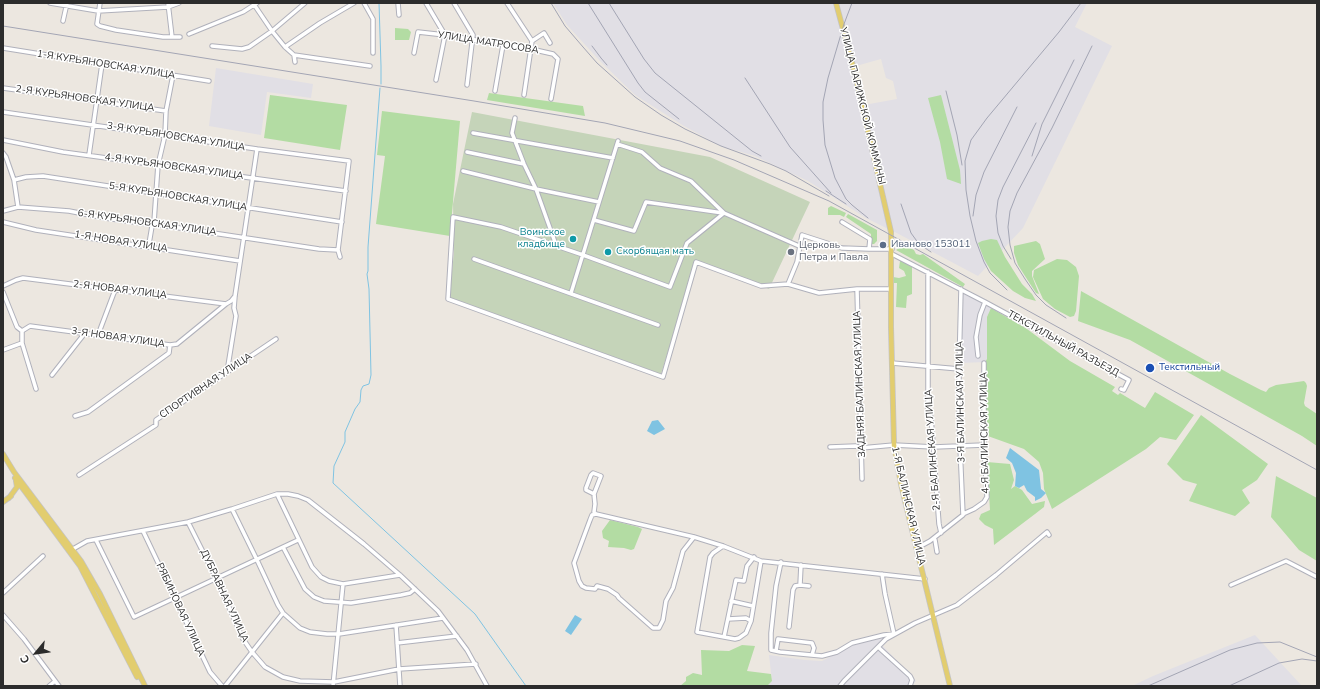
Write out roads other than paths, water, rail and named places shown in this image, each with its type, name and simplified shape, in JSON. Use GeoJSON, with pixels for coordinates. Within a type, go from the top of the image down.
{"type":"FeatureCollection","features":[{"type":"Feature","properties":{"kind":"main road","name":"УЛИЦА ПАРИЖСКОЙ КОММУНЫ"},"geometry":{"type":"LineString","coordinates":[[836,3],[854,70],[881,186],[891,232],[892,251]]}},
{"type":"Feature","properties":{"kind":"main road","name":"1-Я БАЛИНСКАЯ УЛИЦА"},"geometry":{"type":"LineString","coordinates":[[892,251],[891,289],[894,445],[925,579]]}},
{"type":"Feature","properties":{"kind":"main road"},"geometry":{"type":"LineString","coordinates":[[3,454],[27,495],[80,566],[142,686]]}},
{"type":"Feature","properties":{"kind":"main road"},"geometry":{"type":"LineString","coordinates":[[3,460],[12,474],[81,561],[100,594],[145,686]]}},
{"type":"Feature","properties":{"kind":"main road"},"geometry":{"type":"LineString","coordinates":[[9,498],[17,487],[12,474]]}},
{"type":"Feature","properties":{"kind":"main road"},"geometry":{"type":"LineString","coordinates":[[3,502],[23,486]]}},
{"type":"Feature","properties":{"kind":"main road"},"geometry":{"type":"LineString","coordinates":[[9,498],[19,493],[27,495]]}},
{"type":"Feature","properties":{"kind":"main road"},"geometry":{"type":"LineString","coordinates":[[925,579],[950,686]]}},
{"type":"Feature","properties":{"kind":"street"},"geometry":{"type":"LineString","coordinates":[[50,3],[98,11],[179,3]]}},
{"type":"Feature","properties":{"kind":"street"},"geometry":{"type":"LineString","coordinates":[[100,3],[97,24],[116,30],[180,37]]}},
{"type":"Feature","properties":{"kind":"street"},"geometry":{"type":"LineString","coordinates":[[212,46],[242,49],[249,47],[272,31],[305,3]]}},
{"type":"Feature","properties":{"kind":"street"},"geometry":{"type":"LineString","coordinates":[[285,48],[320,23],[354,3]]}},
{"type":"Feature","properties":{"kind":"street"},"geometry":{"type":"LineString","coordinates":[[364,3],[373,19],[373,53]]}},
{"type":"Feature","properties":{"kind":"street"},"geometry":{"type":"LineString","coordinates":[[398,3],[398,15]]}},
{"type":"Feature","properties":{"kind":"street"},"geometry":{"type":"LineString","coordinates":[[426,3],[445,35],[436,80]]}},
{"type":"Feature","properties":{"kind":"street"},"geometry":{"type":"LineString","coordinates":[[460,3],[454,4],[473,36],[467,85]]}},
{"type":"Feature","properties":{"kind":"street"},"geometry":{"type":"LineString","coordinates":[[507,3],[532,41],[524,95]]}},
{"type":"Feature","properties":{"kind":"street"},"geometry":{"type":"LineString","coordinates":[[189,34],[243,12],[255,4],[272,31],[285,48],[294,55],[370,66]]}},
{"type":"Feature","properties":{"kind":"street"},"geometry":{"type":"LineString","coordinates":[[64,21],[67,5]]}},
{"type":"Feature","properties":{"kind":"street"},"geometry":{"type":"LineString","coordinates":[[168,5],[172,37]]}},
{"type":"Feature","properties":{"kind":"street","name":"УЛИЦА МАТРОСОВА"},"geometry":{"type":"LineString","coordinates":[[414,53],[418,32],[531,49],[553,54],[557,56],[558,59],[551,99]]}},
{"type":"Feature","properties":{"kind":"street"},"geometry":{"type":"LineString","coordinates":[[532,41],[544,33],[550,43]]}},
{"type":"Feature","properties":{"kind":"street"},"geometry":{"type":"LineString","coordinates":[[495,91],[503,45]]}},
{"type":"Feature","properties":{"kind":"street","name":"1-Я КУРЬЯНОВСКАЯ УЛИЦА"},"geometry":{"type":"LineString","coordinates":[[3,48],[209,80]]}},
{"type":"Feature","properties":{"kind":"street"},"geometry":{"type":"LineString","coordinates":[[294,55],[295,62]]}},
{"type":"Feature","properties":{"kind":"street"},"geometry":{"type":"LineString","coordinates":[[89,155],[102,64]]}},
{"type":"Feature","properties":{"kind":"street"},"geometry":{"type":"LineString","coordinates":[[136,244],[149,244],[154,222],[158,165],[165,135],[166,111],[172,75]]}},
{"type":"Feature","properties":{"kind":"street","name":"2-Я КУРЬЯНОВСКАЯ УЛИЦА"},"geometry":{"type":"LineString","coordinates":[[3,88],[166,111]]}},
{"type":"Feature","properties":{"kind":"street","name":"3-Я КУРЬЯНОВСКАЯ УЛИЦА"},"geometry":{"type":"LineString","coordinates":[[3,112],[257,149],[349,160],[346,191]]}},
{"type":"Feature","properties":{"kind":"street"},"geometry":{"type":"LineString","coordinates":[[515,118],[512,133],[536,189],[556,245]]}},
{"type":"Feature","properties":{"kind":"street"},"geometry":{"type":"LineString","coordinates":[[473,133],[613,158]]}},
{"type":"Feature","properties":{"kind":"street","name":"4-Я КУРЬЯНОВСКАЯ УЛИЦА"},"geometry":{"type":"LineString","coordinates":[[3,140],[63,152],[346,191]]}},
{"type":"Feature","properties":{"kind":"street"},"geometry":{"type":"LineString","coordinates":[[571,293],[618,143],[642,152],[660,168],[691,181],[724,213]]}},
{"type":"Feature","properties":{"kind":"street"},"geometry":{"type":"LineString","coordinates":[[225,372],[228,366],[236,316],[234,308],[235,296],[257,149]]}},
{"type":"Feature","properties":{"kind":"street"},"geometry":{"type":"LineString","coordinates":[[467,152],[524,164]]}},
{"type":"Feature","properties":{"kind":"street"},"geometry":{"type":"LineString","coordinates":[[3,153],[6,157],[14,180],[18,207]]}},
{"type":"Feature","properties":{"kind":"street"},"geometry":{"type":"LineString","coordinates":[[463,171],[536,189],[599,202]]}},
{"type":"Feature","properties":{"kind":"street","name":"5-Я КУРЬЯНОВСКАЯ УЛИЦА"},"geometry":{"type":"LineString","coordinates":[[14,180],[26,177],[43,176],[342,222]]}},
{"type":"Feature","properties":{"kind":"street"},"geometry":{"type":"LineString","coordinates":[[340,257],[338,250],[346,191]]}},
{"type":"Feature","properties":{"kind":"street"},"geometry":{"type":"LineString","coordinates":[[594,220],[634,231],[646,202],[724,213],[799,246]]}},
{"type":"Feature","properties":{"kind":"street","name":"6-Я КУРЬЯНОВСКАЯ УЛИЦА"},"geometry":{"type":"LineString","coordinates":[[3,211],[18,207],[69,211],[148,224],[154,222],[160,225],[318,249],[338,250]]}},
{"type":"Feature","properties":{"kind":"street"},"geometry":{"type":"LineString","coordinates":[[724,213],[687,243],[670,287],[556,245],[501,227],[453,217],[448,299],[663,377],[696,262],[761,286],[788,284],[820,293],[891,289]]}},
{"type":"Feature","properties":{"kind":"street","name":"1-Я НОВАЯ УЛИЦА"},"geometry":{"type":"LineString","coordinates":[[3,222],[36,230],[240,260]]}},
{"type":"Feature","properties":{"kind":"street"},"geometry":{"type":"LineString","coordinates":[[842,222],[870,239],[869,250]]}},
{"type":"Feature","properties":{"kind":"street"},"geometry":{"type":"LineString","coordinates":[[788,284],[797,262],[802,235],[842,248],[892,251],[985,302],[980,315],[976,337],[978,356]]}},
{"type":"Feature","properties":{"kind":"street"},"geometry":{"type":"LineString","coordinates":[[474,259],[658,325]]}},
{"type":"Feature","properties":{"kind":"street","name":"2-Я БАЛИНСКАЯ УЛИЦА"},"geometry":{"type":"LineString","coordinates":[[928,272],[928,412],[931,417],[939,524],[941,533]]}},
{"type":"Feature","properties":{"kind":"street","name":"2-Я НОВАЯ УЛИЦА"},"geometry":{"type":"LineString","coordinates":[[3,286],[23,278],[226,304]]}},
{"type":"Feature","properties":{"kind":"street","name":"3-Я БАЛИНСКАЯ УЛИЦА"},"geometry":{"type":"LineString","coordinates":[[961,289],[959,369],[963,514]]}},
{"type":"Feature","properties":{"kind":"street"},"geometry":{"type":"LineString","coordinates":[[98,335],[116,290]]}},
{"type":"Feature","properties":{"kind":"street","name":"ЗАДНЯЯ БАЛИНСКАЯ УЛИЦА"},"geometry":{"type":"LineString","coordinates":[[857,290],[862,479]]}},
{"type":"Feature","properties":{"kind":"street"},"geometry":{"type":"LineString","coordinates":[[3,292],[17,327],[22,331],[22,343],[36,389]]}},
{"type":"Feature","properties":{"kind":"street"},"geometry":{"type":"LineString","coordinates":[[226,304],[235,296]]}},
{"type":"Feature","properties":{"kind":"street","name":"ТЕКСТИЛЬНЫЙ РАЗЪЕЗД"},"geometry":{"type":"LineString","coordinates":[[985,302],[1129,380],[1124,390],[1122,389]]}},
{"type":"Feature","properties":{"kind":"street","name":"3-Я НОВАЯ УЛИЦА"},"geometry":{"type":"LineString","coordinates":[[22,331],[30,326],[170,345],[177,344],[226,304]]}},
{"type":"Feature","properties":{"kind":"street"},"geometry":{"type":"LineString","coordinates":[[52,375],[85,333]]}},
{"type":"Feature","properties":{"kind":"street","name":"СПОРТИВНАЯ УЛИЦА"},"geometry":{"type":"LineString","coordinates":[[79,475],[156,425],[156,420],[276,339]]}},
{"type":"Feature","properties":{"kind":"street"},"geometry":{"type":"LineString","coordinates":[[3,350],[22,343]]}},
{"type":"Feature","properties":{"kind":"street"},"geometry":{"type":"LineString","coordinates":[[76,416],[88,412],[170,353],[170,345]]}},
{"type":"Feature","properties":{"kind":"street"},"geometry":{"type":"LineString","coordinates":[[892,363],[959,369]]}},
{"type":"Feature","properties":{"kind":"street","name":"4-Я БАЛИНСКАЯ УЛИЦА"},"geometry":{"type":"LineString","coordinates":[[963,514],[984,502],[987,497],[984,445],[984,363]]}},
{"type":"Feature","properties":{"kind":"street"},"geometry":{"type":"LineString","coordinates":[[830,447],[856,446],[861,448],[894,445],[934,447],[984,445]]}},
{"type":"Feature","properties":{"kind":"street"},"geometry":{"type":"LineString","coordinates":[[594,494],[586,490],[591,475],[594,473],[601,476],[594,494],[594,512],[596,514]]}},
{"type":"Feature","properties":{"kind":"street"},"geometry":{"type":"LineString","coordinates":[[73,549],[81,544],[96,540],[188,522],[277,494],[293,494],[308,500],[364,544],[438,610],[476,664],[487,686]]}},
{"type":"Feature","properties":{"kind":"street"},"geometry":{"type":"LineString","coordinates":[[277,494],[298,540],[312,567],[319,575],[329,581],[343,584],[400,575]]}},
{"type":"Feature","properties":{"kind":"street"},"geometry":{"type":"LineString","coordinates":[[232,509],[274,598],[283,613],[300,628],[310,632],[339,634],[443,618]]}},
{"type":"Feature","properties":{"kind":"street"},"geometry":{"type":"LineString","coordinates":[[694,537],[683,550],[673,588],[666,601],[663,620],[659,628],[656,629],[649,625],[617,595],[608,589],[597,586],[595,589],[591,590],[582,586],[579,581],[574,563],[592,515],[596,514],[694,537],[723,546],[754,557],[761,561],[751,621],[746,633],[735,639],[697,632],[710,557],[713,552],[723,546]]}},
{"type":"Feature","properties":{"kind":"street"},"geometry":{"type":"LineString","coordinates":[[917,548],[941,533],[963,514]]}},
{"type":"Feature","properties":{"kind":"street","name":"ДУБРАВНАЯ УЛИЦА"},"geometry":{"type":"LineString","coordinates":[[188,522],[216,578],[243,638],[252,652],[266,667],[288,679],[334,684],[399,669],[476,664]]}},
{"type":"Feature","properties":{"kind":"street","name":"РЯБИНОВАЯ УЛИЦА"},"geometry":{"type":"LineString","coordinates":[[143,531],[210,672],[222,686]]}},
{"type":"Feature","properties":{"kind":"street"},"geometry":{"type":"LineString","coordinates":[[840,686],[844,680],[878,647],[894,634],[957,605],[1047,532],[1049,535]]}},
{"type":"Feature","properties":{"kind":"street"},"geometry":{"type":"LineString","coordinates":[[96,540],[134,617],[298,540]]}},
{"type":"Feature","properties":{"kind":"street"},"geometry":{"type":"LineString","coordinates":[[935,540],[938,552]]}},
{"type":"Feature","properties":{"kind":"street"},"geometry":{"type":"LineString","coordinates":[[282,548],[300,581],[308,592],[324,601],[351,603],[392,597],[410,593],[415,589]]}},
{"type":"Feature","properties":{"kind":"street"},"geometry":{"type":"LineString","coordinates":[[3,594],[43,556]]}},
{"type":"Feature","properties":{"kind":"street"},"geometry":{"type":"LineString","coordinates":[[724,637],[736,580],[744,582],[747,566],[754,557]]}},
{"type":"Feature","properties":{"kind":"street","name":"1-Я БАЛИНСКАЯ УЛИЦА"},"geometry":{"type":"LineString","coordinates":[[761,561],[925,579]]}},
{"type":"Feature","properties":{"kind":"street"},"geometry":{"type":"LineString","coordinates":[[781,562],[776,586],[771,633],[771,650],[822,656],[837,652],[852,643],[894,634]]}},
{"type":"Feature","properties":{"kind":"street"},"geometry":{"type":"LineString","coordinates":[[1232,585],[1286,562],[1290,562],[1317,577]]}},
{"type":"Feature","properties":{"kind":"street"},"geometry":{"type":"LineString","coordinates":[[800,585],[801,565]]}},
{"type":"Feature","properties":{"kind":"street"},"geometry":{"type":"LineString","coordinates":[[882,574],[894,634]]}},
{"type":"Feature","properties":{"kind":"street"},"geometry":{"type":"LineString","coordinates":[[334,684],[343,584]]}},
{"type":"Feature","properties":{"kind":"street"},"geometry":{"type":"LineString","coordinates":[[789,625],[793,590],[796,586],[800,585],[810,586]]}},
{"type":"Feature","properties":{"kind":"street"},"geometry":{"type":"LineString","coordinates":[[731,601],[753,606]]}},
{"type":"Feature","properties":{"kind":"street"},"geometry":{"type":"LineString","coordinates":[[225,686],[283,613]]}},
{"type":"Feature","properties":{"kind":"street"},"geometry":{"type":"LineString","coordinates":[[3,615],[24,639],[59,686]]}},
{"type":"Feature","properties":{"kind":"street"},"geometry":{"type":"LineString","coordinates":[[728,619],[746,618],[751,621]]}},
{"type":"Feature","properties":{"kind":"street"},"geometry":{"type":"LineString","coordinates":[[396,625],[400,686]]}},
{"type":"Feature","properties":{"kind":"street"},"geometry":{"type":"LineString","coordinates":[[397,643],[457,636]]}},
{"type":"Feature","properties":{"kind":"street"},"geometry":{"type":"LineString","coordinates":[[776,651],[778,639],[812,643],[814,648],[812,655]]}},
{"type":"Feature","properties":{"kind":"street"},"geometry":{"type":"LineString","coordinates":[[878,647],[910,676],[912,680],[910,686]]}},
{"type":"Feature","properties":{"kind":"street"},"geometry":{"type":"LineString","coordinates":[[49,686],[55,681]]}},
{"type":"Feature","properties":{"kind":"water"},"geometry":{"type":"Polygon","coordinates":[[[658,420],[665,429],[654,435],[647,431],[652,421],[658,420]]]}},
{"type":"Feature","properties":{"kind":"water"},"geometry":{"type":"Polygon","coordinates":[[[1010,448],[1039,470],[1041,489],[1046,493],[1041,498],[1035,501],[1035,497],[1027,491],[1024,485],[1019,488],[1015,486],[1016,473],[1012,463],[1006,458],[1010,448]]]}},
{"type":"Feature","properties":{"kind":"water"},"geometry":{"type":"Polygon","coordinates":[[[575,615],[582,619],[571,635],[565,631],[575,615]]]}},
{"type":"Feature","properties":{"kind":"waterway"},"geometry":{"type":"LineString","coordinates":[[379,3],[381,84]]}},
{"type":"Feature","properties":{"kind":"waterway"},"geometry":{"type":"LineString","coordinates":[[380,88],[367,274],[369,289],[371,375],[369,384],[363,386],[361,390],[360,402],[355,409],[345,432],[345,442],[334,466],[333,483],[475,614],[526,686]]}},
{"type":"Feature","properties":{"kind":"railway"},"geometry":{"type":"LineString","coordinates":[[551,3],[565,26],[597,63],[635,97],[685,129],[721,146],[786,171],[829,196]]}},
{"type":"Feature","properties":{"kind":"railway"},"geometry":{"type":"LineString","coordinates":[[588,3],[645,92],[679,119]]}},
{"type":"Feature","properties":{"kind":"railway"},"geometry":{"type":"LineString","coordinates":[[609,3],[644,59],[655,73],[752,151],[761,156]]}},
{"type":"Feature","properties":{"kind":"railway"},"geometry":{"type":"LineString","coordinates":[[852,3],[844,24],[828,78],[823,102],[823,120],[825,145],[835,178],[846,199],[868,218]]}},
{"type":"Feature","properties":{"kind":"railway"},"geometry":{"type":"LineString","coordinates":[[1007,290],[990,273],[976,241],[966,190],[965,161],[971,140],[987,118],[1059,32],[1081,3]]}},
{"type":"Feature","properties":{"kind":"railway"},"geometry":{"type":"LineString","coordinates":[[3,26],[605,123],[680,141],[734,160],[829,201],[1317,470]]}},
{"type":"Feature","properties":{"kind":"railway"},"geometry":{"type":"LineString","coordinates":[[592,46],[607,65]]}},
{"type":"Feature","properties":{"kind":"railway"},"geometry":{"type":"LineString","coordinates":[[1066,318],[1046,305],[1036,295],[1025,279],[1015,263],[1010,245],[1008,227],[1010,211],[1017,193],[1052,128],[1092,46]]}},
{"type":"Feature","properties":{"kind":"railway"},"geometry":{"type":"LineString","coordinates":[[1032,156],[1042,124],[1074,60]]}},
{"type":"Feature","properties":{"kind":"railway"},"geometry":{"type":"LineString","coordinates":[[745,78],[790,147],[831,193]]}},
{"type":"Feature","properties":{"kind":"railway"},"geometry":{"type":"LineString","coordinates":[[946,91],[957,135],[962,165]]}},
{"type":"Feature","properties":{"kind":"railway"},"geometry":{"type":"LineString","coordinates":[[973,216],[976,195],[984,172],[1017,107]]}},
{"type":"Feature","properties":{"kind":"railway"},"geometry":{"type":"LineString","coordinates":[[1011,259],[1003,246],[998,233],[996,216],[998,200],[1003,187],[1036,123]]}},
{"type":"Feature","properties":{"kind":"railway"},"geometry":{"type":"LineString","coordinates":[[826,191],[846,204]]}},
{"type":"Feature","properties":{"kind":"railway"},"geometry":{"type":"LineString","coordinates":[[901,204],[911,233],[919,244],[931,252]]}},
{"type":"Feature","properties":{"kind":"railway"},"geometry":{"type":"LineString","coordinates":[[1148,686],[1230,650],[1257,643],[1280,642],[1317,657]]}},
{"type":"Feature","properties":{"kind":"railway"},"geometry":{"type":"LineString","coordinates":[[1229,686],[1279,663],[1302,659],[1317,661]]}},
{"type":"Feature","properties":{"kind":"place","name":"Воинское кладбище"},"geometry":{"type":"Point","coordinates":[573,239]}},
{"type":"Feature","properties":{"kind":"place","name":"Иваново 153011"},"geometry":{"type":"Point","coordinates":[883,245]}},
{"type":"Feature","properties":{"kind":"place","name":"Скорбящая мать"},"geometry":{"type":"Point","coordinates":[608,252]}},
{"type":"Feature","properties":{"kind":"place","name":"Церковь Петра и Павла"},"geometry":{"type":"Point","coordinates":[791,252]}},
{"type":"Feature","properties":{"kind":"place","name":"Текстильный"},"geometry":{"type":"Point","coordinates":[1150,368]}}]}
